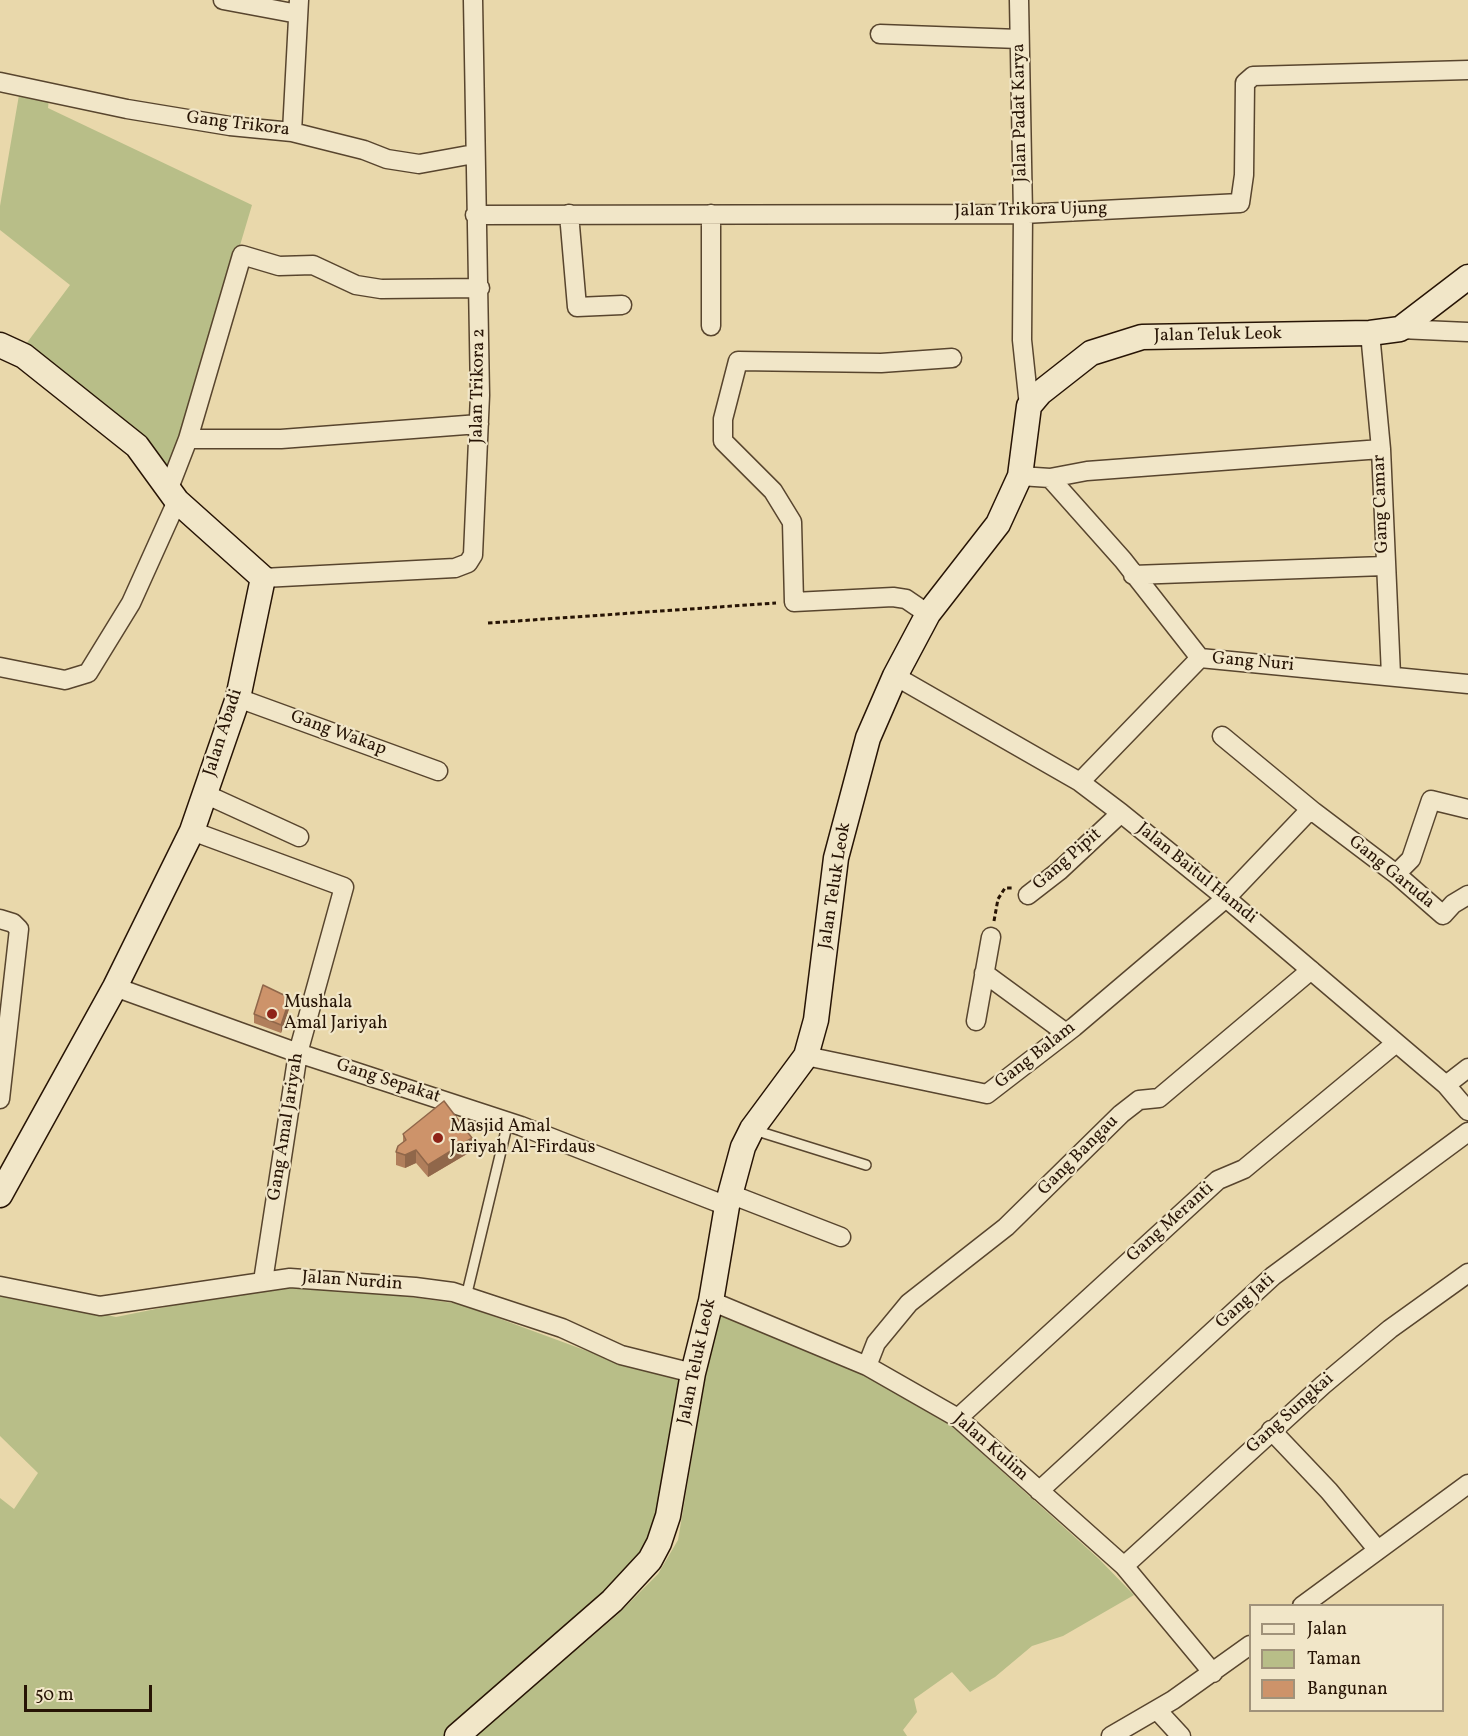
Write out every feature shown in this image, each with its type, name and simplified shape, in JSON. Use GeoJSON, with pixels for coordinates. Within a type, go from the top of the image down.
{"type":"FeatureCollection","features":[{"type":"Feature","properties":{"kind":"street"},"geometry":{"type":"LineString","coordinates":[[223,0],[298,7],[292,132]]}},
{"type":"Feature","properties":{"kind":"street","name":"Jalan Trikora 2"},"geometry":{"type":"LineString","coordinates":[[263,578],[454,568],[468,563],[473,555],[479,424],[480,288],[475,214],[473,0]]}},
{"type":"Feature","properties":{"kind":"street","name":"Jalan Padat Karya"},"geometry":{"type":"LineString","coordinates":[[1019,0],[1023,214],[1022,340],[1029,406]]}},
{"type":"Feature","properties":{"kind":"street"},"geometry":{"type":"LineString","coordinates":[[880,34],[1019,39]]}},
{"type":"Feature","properties":{"kind":"street","name":"Jalan Trikora Ujung"},"geometry":{"type":"LineString","coordinates":[[475,214],[1023,214],[1240,203],[1244,175],[1245,83],[1253,76],[1468,70]]}},
{"type":"Feature","properties":{"kind":"street","name":"Gang Trikora"},"geometry":{"type":"LineString","coordinates":[[0,82],[127,109],[230,126],[292,132],[363,150],[387,159],[419,164],[474,154]]}},
{"type":"Feature","properties":{"kind":"street"},"geometry":{"type":"LineString","coordinates":[[569,214],[577,307],[622,305]]}},
{"type":"Feature","properties":{"kind":"street"},"geometry":{"type":"LineString","coordinates":[[711,214],[711,326]]}},
{"type":"Feature","properties":{"kind":"street"},"geometry":{"type":"LineString","coordinates":[[0,667],[65,680],[88,673],[131,603],[173,495],[242,255],[279,266],[313,265],[356,285],[381,289],[480,288]]}},
{"type":"Feature","properties":{"kind":"street","name":"Jalan Teluk Leok"},"geometry":{"type":"LineString","coordinates":[[457,1736],[612,1601],[650,1560],[659,1543],[668,1516],[693,1373],[711,1301],[729,1200],[743,1147],[752,1129],[806,1056],[820,993],[837,858],[868,738],[895,676],[928,614],[998,524],[1020,476],[1029,406],[1040,393],[1091,353],[1142,337],[1370,333],[1400,329],[1468,277]]}},
{"type":"Feature","properties":{"kind":"street"},"geometry":{"type":"LineString","coordinates":[[1400,329],[1468,332]]}},
{"type":"Feature","properties":{"kind":"street","name":"Gang Camar"},"geometry":{"type":"LineString","coordinates":[[1370,333],[1381,449],[1384,566],[1391,675]]}},
{"type":"Feature","properties":{"kind":"street"},"geometry":{"type":"LineString","coordinates":[[0,345],[24,356],[129,439],[173,495],[263,578]]}},
{"type":"Feature","properties":{"kind":"street"},"geometry":{"type":"LineString","coordinates":[[928,614],[906,599],[893,597],[794,602],[792,522],[772,491],[723,441],[723,419],[738,361],[881,363],[952,358]]}},
{"type":"Feature","properties":{"kind":"street"},"geometry":{"type":"LineString","coordinates":[[188,439],[281,439],[479,424]]}},
{"type":"Feature","properties":{"kind":"street"},"geometry":{"type":"LineString","coordinates":[[1020,476],[1050,478],[1087,471],[1381,449]]}},
{"type":"Feature","properties":{"kind":"street","name":"Gang Nuri"},"geometry":{"type":"LineString","coordinates":[[1050,478],[1200,658],[1468,684]]}},
{"type":"Feature","properties":{"kind":"street"},"geometry":{"type":"LineString","coordinates":[[1133,575],[1384,566]]}},
{"type":"Feature","properties":{"kind":"street","name":"Jalan Abadi"},"geometry":{"type":"LineString","coordinates":[[0,1195],[115,987],[192,831],[238,698],[263,578]]}},
{"type":"Feature","properties":{"kind":"street"},"geometry":{"type":"LineString","coordinates":[[1080,782],[1200,658]]}},
{"type":"Feature","properties":{"kind":"street","name":"Jalan Baitul Hamdi"},"geometry":{"type":"LineString","coordinates":[[895,676],[1080,782],[1121,813],[1226,898],[1446,1085],[1468,1111]]}},
{"type":"Feature","properties":{"kind":"street","name":"Gang Wakap"},"geometry":{"type":"LineString","coordinates":[[238,698],[438,771]]}},
{"type":"Feature","properties":{"kind":"street","name":"Gang Garuda"},"geometry":{"type":"LineString","coordinates":[[1222,736],[1297,795],[1314,812],[1396,874],[1443,915],[1453,904],[1468,895]]}},
{"type":"Feature","properties":{"kind":"street"},"geometry":{"type":"LineString","coordinates":[[205,794],[299,837]]}},
{"type":"Feature","properties":{"kind":"street"},"geometry":{"type":"LineString","coordinates":[[1396,874],[1411,859],[1431,800],[1468,809]]}},
{"type":"Feature","properties":{"kind":"street"},"geometry":{"type":"LineString","coordinates":[[1226,898],[1306,814],[1314,812]]}},
{"type":"Feature","properties":{"kind":"street","name":"Gang Pipit"},"geometry":{"type":"LineString","coordinates":[[1028,895],[1059,871],[1121,813]]}},
{"type":"Feature","properties":{"kind":"street","name":"Gang Amal Jariyah"},"geometry":{"type":"LineString","coordinates":[[192,831],[344,887],[298,1053],[263,1281]]}},
{"type":"Feature","properties":{"kind":"street","name":"Gang Balam"},"geometry":{"type":"LineString","coordinates":[[806,1056],[983,1095],[1066,1033],[1226,898]]}},
{"type":"Feature","properties":{"kind":"street"},"geometry":{"type":"LineString","coordinates":[[0,919],[13,923],[18,929],[0,1099]]}},
{"type":"Feature","properties":{"kind":"street"},"geometry":{"type":"LineString","coordinates":[[976,1021],[991,937]]}},
{"type":"Feature","properties":{"kind":"street","name":"Gang Bangau"},"geometry":{"type":"LineString","coordinates":[[867,1366],[876,1343],[909,1303],[1006,1227],[1120,1114],[1139,1100],[1159,1098],[1311,970]]}},
{"type":"Feature","properties":{"kind":"street"},"geometry":{"type":"LineString","coordinates":[[984,973],[1066,1033]]}},
{"type":"Feature","properties":{"kind":"street","name":"Gang Sepakat"},"geometry":{"type":"LineString","coordinates":[[115,987],[298,1053],[508,1122],[841,1237]]}},
{"type":"Feature","properties":{"kind":"street","name":"Gang Meranti"},"geometry":{"type":"LineString","coordinates":[[958,1418],[1218,1180],[1244,1169],[1396,1043]]}},
{"type":"Feature","properties":{"kind":"street"},"geometry":{"type":"LineString","coordinates":[[1446,1085],[1468,1068]]}},
{"type":"Feature","properties":{"kind":"street","name":"Gang Jati"},"geometry":{"type":"LineString","coordinates":[[1039,1491],[1273,1276],[1468,1132]]}},
{"type":"Feature","properties":{"kind":"street","name":"Gang Sungkai"},"geometry":{"type":"LineString","coordinates":[[1124,1566],[1271,1430],[1390,1329],[1468,1273]]}},
{"type":"Feature","properties":{"kind":"street","name":"Jalan Nurdin"},"geometry":{"type":"LineString","coordinates":[[0,1286],[100,1306],[133,1303],[263,1281],[321,1278],[415,1287],[466,1296],[562,1328],[621,1355],[693,1373]]}},
{"type":"Feature","properties":{"kind":"street","name":"Jalan Kulim"},"geometry":{"type":"LineString","coordinates":[[711,1301],[867,1366],[958,1418],[1124,1566],[1213,1673]]}},
{"type":"Feature","properties":{"kind":"street"},"geometry":{"type":"LineString","coordinates":[[1271,1430],[1329,1491],[1377,1550]]}},
{"type":"Feature","properties":{"kind":"street"},"geometry":{"type":"LineString","coordinates":[[1303,1604],[1468,1484]]}},
{"type":"Feature","properties":{"kind":"street"},"geometry":{"type":"LineString","coordinates":[[1111,1736],[1157,1710],[1249,1646]]}},
{"type":"Feature","properties":{"kind":"street"},"geometry":{"type":"LineString","coordinates":[[1157,1710],[1181,1736]]}},
{"type":"Feature","properties":{"kind":"lane"},"geometry":{"type":"LineString","coordinates":[[466,1296],[508,1122]]}},
{"type":"Feature","properties":{"kind":"lane"},"geometry":{"type":"LineString","coordinates":[[752,1129],[866,1165]]}},
{"type":"Feature","properties":{"kind":"path"},"geometry":{"type":"LineString","coordinates":[[488,623],[794,602]]}},
{"type":"Feature","properties":{"kind":"path","name":"Gang Pipit"},"geometry":{"type":"LineString","coordinates":[[991,937],[998,899],[1005,888],[1017,888],[1028,895]]}},
{"type":"Feature","properties":{"kind":"green space"},"geometry":{"type":"Polygon","coordinates":[[[19,95],[49,99],[48,108],[252,205],[180,447],[167,477],[26,344],[70,285],[0,230],[0,206],[19,95]]]}},
{"type":"Feature","properties":{"kind":"green space"},"geometry":{"type":"Polygon","coordinates":[[[297,1285],[376,1292],[460,1304],[633,1368],[681,1378],[655,1526],[643,1556],[614,1589],[447,1736],[0,1736],[0,1498],[14,1509],[38,1473],[0,1436],[0,1292],[116,1317],[245,1291],[297,1285]]]}},
{"type":"Feature","properties":{"kind":"green space"},"geometry":{"type":"Polygon","coordinates":[[[716,1314],[764,1328],[858,1370],[944,1419],[1099,1559],[1134,1595],[1063,1636],[1032,1646],[995,1677],[970,1692],[952,1672],[914,1699],[917,1712],[903,1730],[907,1736],[476,1736],[617,1615],[658,1574],[678,1540],[716,1314]]]}},
{"type":"Feature","properties":{"kind":"building","name":"Mushala Amal Jariyah"},"geometry":{"type":"Polygon","coordinates":[[[263,985],[290,998],[281,1025],[254,1014],[263,985]]]}},
{"type":"Feature","properties":{"kind":"building","name":"Masjid Amal Jariyah Al-Firdaus"},"geometry":{"type":"Polygon","coordinates":[[[444,1101],[472,1138],[428,1165],[416,1150],[405,1155],[396,1152],[398,1146],[406,1140],[403,1134],[444,1101]]]}},
{"type":"Feature","properties":{"kind":"place","name":"Mushala Amal Jariyah"},"geometry":{"type":"Point","coordinates":[272,1014]}},
{"type":"Feature","properties":{"kind":"place","name":"Masjid Amal Jariyah Al-Firdaus"},"geometry":{"type":"Point","coordinates":[438,1138]}}]}
